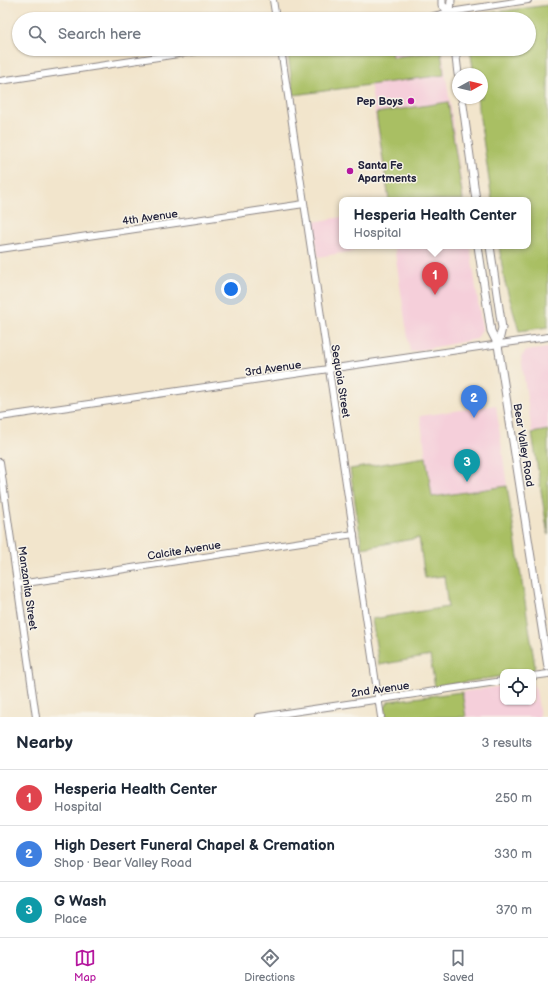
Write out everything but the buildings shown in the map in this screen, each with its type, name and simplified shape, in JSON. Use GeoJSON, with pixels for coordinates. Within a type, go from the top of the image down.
{"type":"FeatureCollection","features":[{"type":"Feature","properties":{"kind":"main road"},"geometry":{"type":"LineString","coordinates":[[442,0],[442,5],[448,12]]}},
{"type":"Feature","properties":{"kind":"main road"},"geometry":{"type":"LineString","coordinates":[[450,12],[451,0]]}},
{"type":"Feature","properties":{"kind":"main road"},"geometry":{"type":"LineString","coordinates":[[456,56],[457,68]]}},
{"type":"Feature","properties":{"kind":"main road"},"geometry":{"type":"LineString","coordinates":[[463,104],[476,197]]}},
{"type":"Feature","properties":{"kind":"main road","name":"Bear Valley Road"},"geometry":{"type":"LineString","coordinates":[[478,249],[491,331],[498,345],[548,667]]}},
{"type":"Feature","properties":{"kind":"main road","name":"Bear Valley Road"},"geometry":{"type":"LineString","coordinates":[[490,249],[502,328],[498,345]]}},
{"type":"Feature","properties":{"kind":"street"},"geometry":{"type":"LineString","coordinates":[[273,0],[275,12]]}},
{"type":"Feature","properties":{"kind":"street"},"geometry":{"type":"LineString","coordinates":[[466,12],[528,0]]}},
{"type":"Feature","properties":{"kind":"street"},"geometry":{"type":"LineString","coordinates":[[0,81],[165,56]]}},
{"type":"Feature","properties":{"kind":"street","name":"Sequoia Street"},"geometry":{"type":"LineString","coordinates":[[282,56],[381,717]]}},
{"type":"Feature","properties":{"kind":"street","name":"4th Avenue"},"geometry":{"type":"LineString","coordinates":[[0,249],[304,204]]}},
{"type":"Feature","properties":{"kind":"street","name":"3rd Avenue"},"geometry":{"type":"LineString","coordinates":[[0,417],[548,337]]}},
{"type":"Feature","properties":{"kind":"street","name":"Manzanita Street"},"geometry":{"type":"LineString","coordinates":[[0,462],[36,717]]}},
{"type":"Feature","properties":{"kind":"street","name":"Calcite Avenue"},"geometry":{"type":"LineString","coordinates":[[18,584],[354,534]]}},
{"type":"Feature","properties":{"kind":"street"},"geometry":{"type":"LineString","coordinates":[[536,676],[548,674]]}},
{"type":"Feature","properties":{"kind":"street","name":"2nd Avenue"},"geometry":{"type":"LineString","coordinates":[[260,717],[500,681]]}},
{"type":"Feature","properties":{"kind":"shaded area"},"geometry":{"type":"Polygon","coordinates":[[[366,56],[443,56],[464,197],[388,197],[366,56]]]}},
{"type":"Feature","properties":{"kind":"shaded area"},"geometry":{"type":"Polygon","coordinates":[[[339,218],[339,249],[354,249],[354,251],[318,257],[313,222],[339,218]]]}},
{"type":"Feature","properties":{"kind":"shaded area"},"geometry":{"type":"Polygon","coordinates":[[[394,249],[470,249],[482,329],[477,339],[410,352],[394,249]]]}},
{"type":"Feature","properties":{"kind":"shaded area"},"geometry":{"type":"Polygon","coordinates":[[[548,348],[548,430],[532,433],[521,357],[526,351],[548,348]]]}},
{"type":"Feature","properties":{"kind":"shaded area"},"geometry":{"type":"Polygon","coordinates":[[[496,405],[507,486],[432,497],[420,416],[496,405]]]}},
{"type":"Feature","properties":{"kind":"shaded area"},"geometry":{"type":"Polygon","coordinates":[[[500,686],[500,705],[536,705],[536,689],[540,717],[466,717],[462,692],[500,686]]]}},
{"type":"Feature","properties":{"kind":"green space"},"geometry":{"type":"Polygon","coordinates":[[[548,5],[548,327],[519,331],[504,279],[499,249],[531,249],[531,197],[492,197],[478,104],[488,104],[488,68],[473,68],[471,56],[536,56],[536,12],[496,12],[548,5]]]}},
{"type":"Feature","properties":{"kind":"green space"},"geometry":{"type":"Polygon","coordinates":[[[288,56],[442,56],[444,75],[294,95],[288,56]]]}},
{"type":"Feature","properties":{"kind":"green space"},"geometry":{"type":"Polygon","coordinates":[[[448,102],[463,197],[389,197],[376,113],[448,102]]]}},
{"type":"Feature","properties":{"kind":"green space"},"geometry":{"type":"Polygon","coordinates":[[[548,430],[548,535],[532,433],[548,430]]]}},
{"type":"Feature","properties":{"kind":"green space"},"geometry":{"type":"Polygon","coordinates":[[[426,457],[432,497],[507,486],[535,666],[534,669],[500,669],[500,676],[435,687],[430,656],[379,665],[372,619],[448,607],[444,576],[425,578],[419,538],[362,548],[350,469],[426,457]]]}},
{"type":"Feature","properties":{"kind":"green space"},"geometry":{"type":"Polygon","coordinates":[[[462,692],[466,717],[386,717],[385,707],[389,701],[462,692]]]}},
{"type":"Feature","properties":{"kind":"place","name":"Pep Boys"},"geometry":{"type":"Point","coordinates":[411,101]}},
{"type":"Feature","properties":{"kind":"place","name":"Santa Fe Apartments"},"geometry":{"type":"Point","coordinates":[350,171]}},
{"type":"Feature","properties":{"kind":"place","name":"Hesperia Health Center"},"geometry":{"type":"Point","coordinates":[435,295]}},
{"type":"Feature","properties":{"kind":"place","name":"High Desert Funeral Chapel & Cremation"},"geometry":{"type":"Point","coordinates":[474,418]}},
{"type":"Feature","properties":{"kind":"place","name":"G Wash"},"geometry":{"type":"Point","coordinates":[467,482]}}]}
